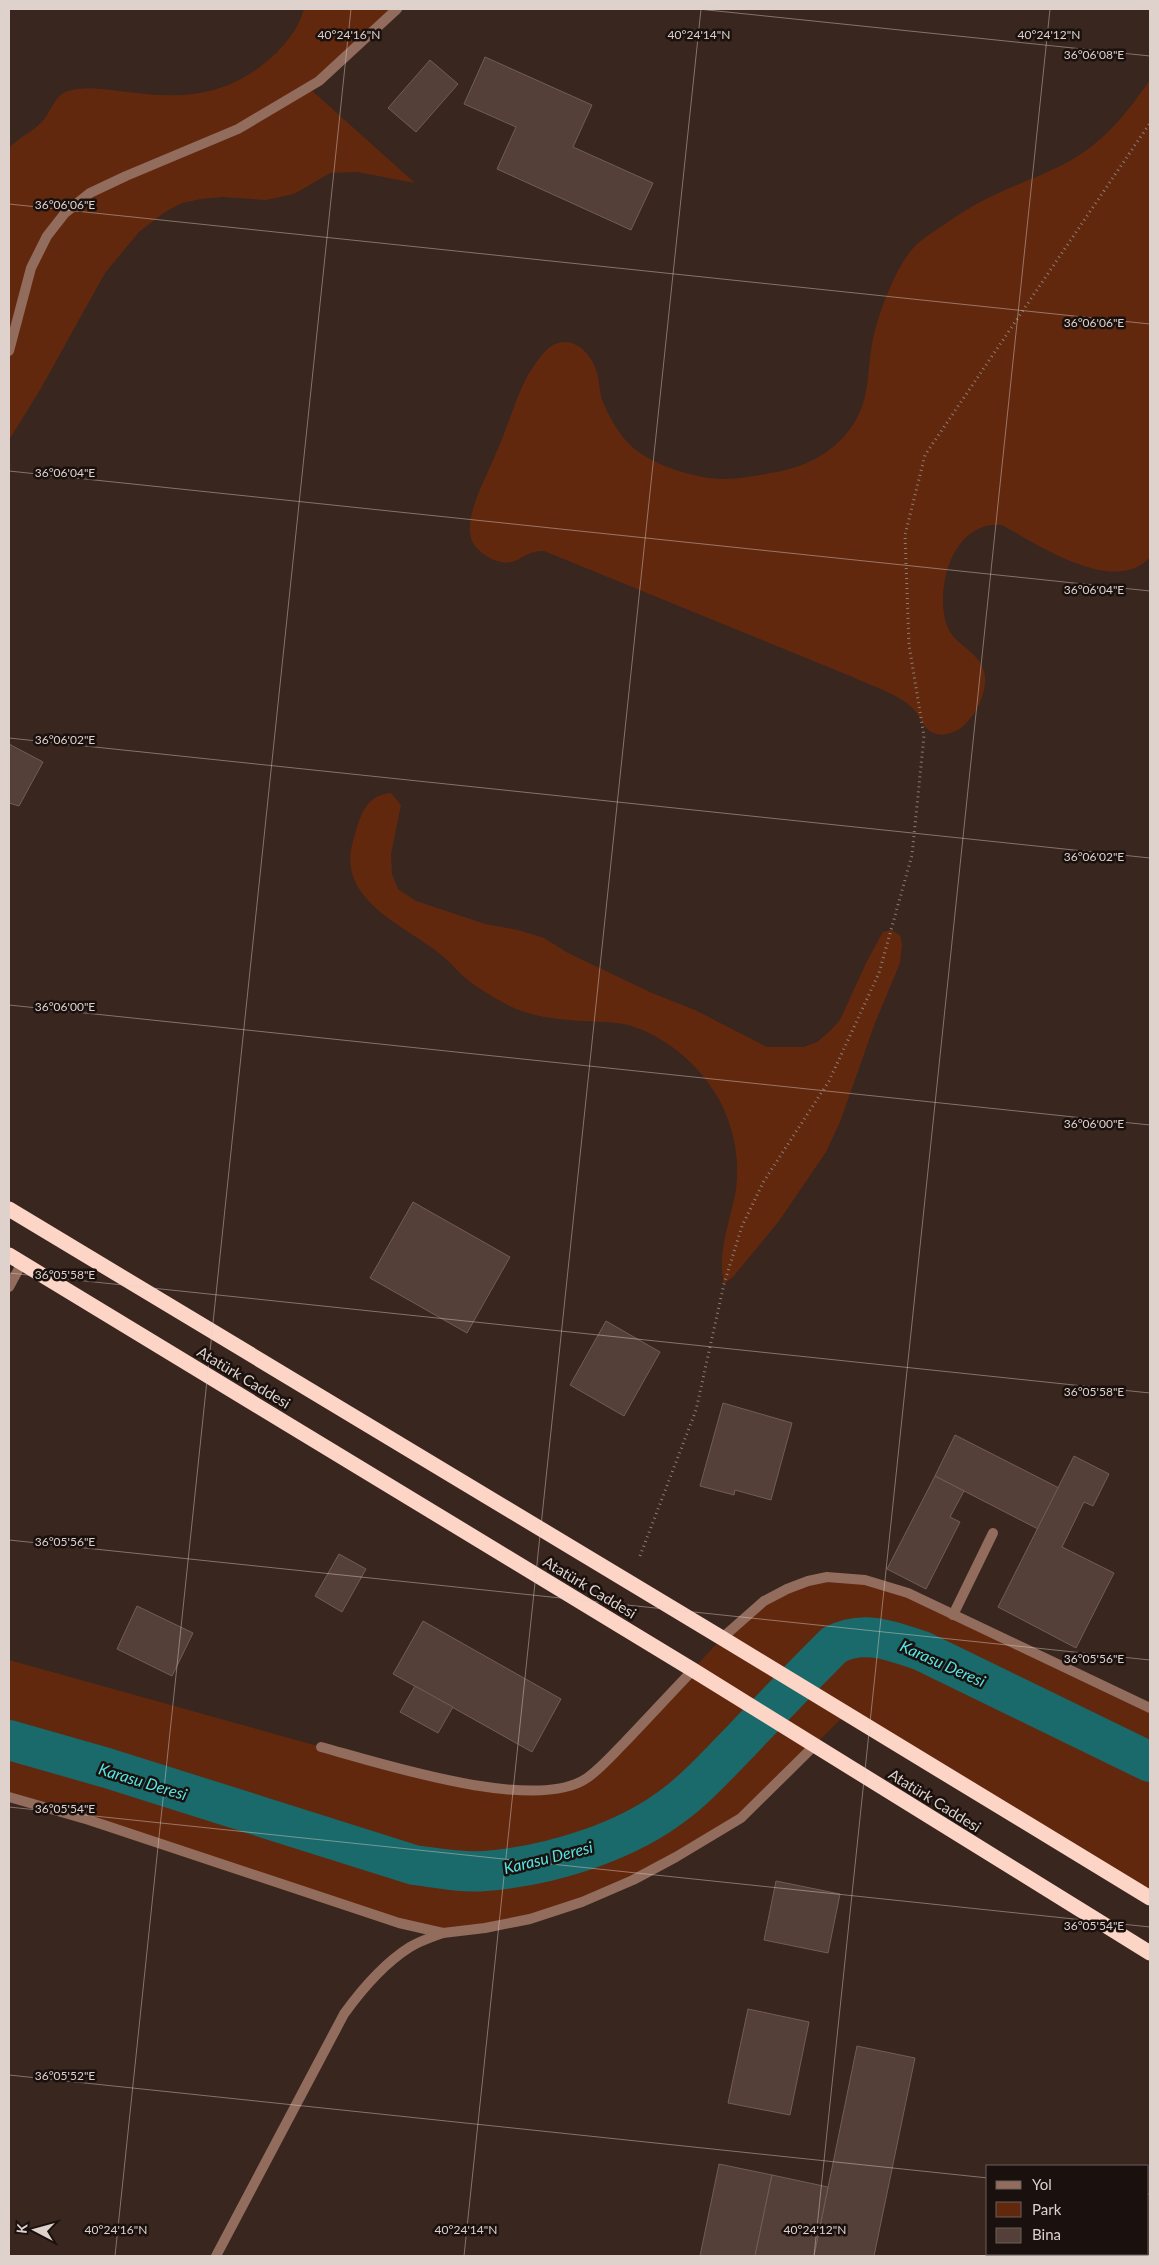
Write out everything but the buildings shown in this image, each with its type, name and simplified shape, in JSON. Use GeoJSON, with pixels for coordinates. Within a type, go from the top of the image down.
{"type":"FeatureCollection","features":[{"type":"Feature","properties":{"kind":"highway","name":"Atatürk Caddesi"},"geometry":{"type":"LineString","coordinates":[[9,1209],[847,1713],[1150,1898]]}},
{"type":"Feature","properties":{"kind":"highway","name":"Atatürk Caddesi"},"geometry":{"type":"LineString","coordinates":[[15,1259],[693,1670],[1150,1954]]}},
{"type":"Feature","properties":{"kind":"street"},"geometry":{"type":"LineString","coordinates":[[9,351],[31,268],[47,236],[65,213],[90,193],[238,129],[308,88],[319,81],[397,9]]}},
{"type":"Feature","properties":{"kind":"street"},"geometry":{"type":"LineString","coordinates":[[9,1287],[15,1259]]}},
{"type":"Feature","properties":{"kind":"street"},"geometry":{"type":"LineString","coordinates":[[953,1615],[993,1533]]}},
{"type":"Feature","properties":{"kind":"street"},"geometry":{"type":"LineString","coordinates":[[722,1638],[764,1601],[808,1581],[827,1577],[865,1580],[908,1593],[1150,1708]]}},
{"type":"Feature","properties":{"kind":"street"},"geometry":{"type":"LineString","coordinates":[[321,1747],[393,1767],[488,1787],[540,1791],[568,1786],[586,1779],[605,1763],[693,1670]]}},
{"type":"Feature","properties":{"kind":"street"},"geometry":{"type":"LineString","coordinates":[[216,2256],[344,2014],[364,1986],[389,1963],[411,1946],[443,1933],[485,1928],[530,1919],[582,1902],[633,1880],[676,1858],[741,1818],[814,1746]]}},
{"type":"Feature","properties":{"kind":"street"},"geometry":{"type":"LineString","coordinates":[[9,1797],[89,1820],[399,1923],[443,1933]]}},
{"type":"Feature","properties":{"kind":"path"},"geometry":{"type":"LineString","coordinates":[[630,1582],[696,1410],[724,1284],[742,1226],[764,1181],[830,1081],[879,973],[912,855],[924,736],[909,645],[905,535],[925,455],[1150,123]]}},
{"type":"Feature","properties":{"kind":"green space"},"geometry":{"type":"Polygon","coordinates":[[[304,9],[397,9],[309,88],[415,183],[357,172],[330,173],[294,194],[266,200],[223,197],[201,199],[182,203],[165,212],[139,232],[105,273],[40,390],[9,440],[9,148],[42,122],[56,100],[68,91],[90,88],[147,94],[183,95],[217,89],[233,83],[265,63],[277,52],[294,32],[304,9]]]}},
{"type":"Feature","properties":{"kind":"green space"},"geometry":{"type":"Polygon","coordinates":[[[1150,80],[1150,557],[1135,568],[1117,572],[1076,563],[1035,544],[1002,525],[985,526],[971,533],[960,544],[952,558],[946,574],[943,591],[943,608],[946,623],[955,638],[979,661],[985,677],[982,698],[972,717],[962,727],[948,734],[934,733],[925,726],[909,705],[887,692],[544,551],[533,552],[515,561],[506,563],[491,558],[475,546],[471,536],[470,524],[473,508],[520,392],[538,360],[550,347],[558,343],[573,343],[580,347],[590,358],[598,377],[602,399],[608,413],[627,442],[647,457],[672,469],[712,478],[744,478],[793,468],[822,455],[846,435],[862,407],[872,344],[878,320],[900,267],[914,247],[931,233],[979,203],[1054,169],[1085,151],[1116,124],[1150,80]]]}},
{"type":"Feature","properties":{"kind":"green space"},"geometry":{"type":"Polygon","coordinates":[[[391,793],[401,805],[391,854],[392,874],[398,889],[416,901],[485,924],[518,930],[544,938],[568,953],[652,993],[695,1010],[767,1047],[804,1047],[817,1042],[840,1020],[867,961],[883,932],[891,930],[900,935],[902,944],[900,963],[875,1023],[840,1122],[826,1152],[779,1221],[733,1277],[724,1284],[722,1261],[737,1181],[736,1151],[724,1109],[709,1084],[681,1053],[643,1030],[617,1023],[566,1020],[541,1016],[516,1009],[502,1002],[475,985],[431,947],[380,911],[365,897],[355,881],[350,863],[353,841],[364,809],[375,798],[391,793]]]}},
{"type":"Feature","properties":{"kind":"green space"},"geometry":{"type":"Polygon","coordinates":[[[827,1577],[908,1593],[1150,1708],[1150,1898],[847,1713],[741,1818],[676,1857],[530,1919],[443,1933],[9,1797],[9,1660],[393,1767],[540,1791],[586,1779],[654,1711],[722,1638],[764,1601],[827,1577]]]}},
{"type":"Feature","properties":{"kind":"waterway","name":"Karasu Deresi"},"geometry":{"type":"LineString","coordinates":[[9,1740],[107,1768],[414,1865],[467,1871],[485,1871],[536,1864],[587,1850],[636,1829],[659,1816],[703,1780],[834,1645],[856,1638],[867,1637],[889,1640],[922,1651],[1150,1762]]}}]}
